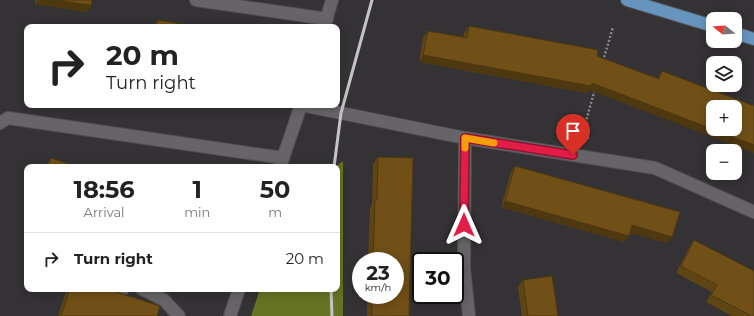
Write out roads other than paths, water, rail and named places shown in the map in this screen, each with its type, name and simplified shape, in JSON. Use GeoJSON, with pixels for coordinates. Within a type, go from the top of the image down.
{"type":"FeatureCollection","features":[{"type":"Feature","properties":{"kind":"main road"},"geometry":{"type":"LineString","coordinates":[[627,0],[706,24]]}},
{"type":"Feature","properties":{"kind":"main road"},"geometry":{"type":"LineString","coordinates":[[742,35],[754,39]]}},
{"type":"Feature","properties":{"kind":"street"},"geometry":{"type":"LineString","coordinates":[[196,0],[326,23],[332,0]]}},
{"type":"Feature","properties":{"kind":"street"},"geometry":{"type":"LineString","coordinates":[[0,123],[8,118],[281,162],[300,108]]}},
{"type":"Feature","properties":{"kind":"street"},"geometry":{"type":"LineString","coordinates":[[316,108],[465,138],[656,168],[754,212]]}},
{"type":"Feature","properties":{"kind":"street"},"geometry":{"type":"LineString","coordinates":[[465,138],[464,268],[469,316]]}},
{"type":"Feature","properties":{"kind":"street"},"geometry":{"type":"LineString","coordinates":[[148,292],[164,300],[179,316]]}},
{"type":"Feature","properties":{"kind":"street"},"geometry":{"type":"LineString","coordinates":[[230,316],[238,292]]}},
{"type":"Feature","properties":{"kind":"railway"},"geometry":{"type":"LineString","coordinates":[[334,164],[341,113],[372,0]]}},
{"type":"Feature","properties":{"kind":"railway"},"geometry":{"type":"LineString","coordinates":[[331,292],[332,316]]}}]}
